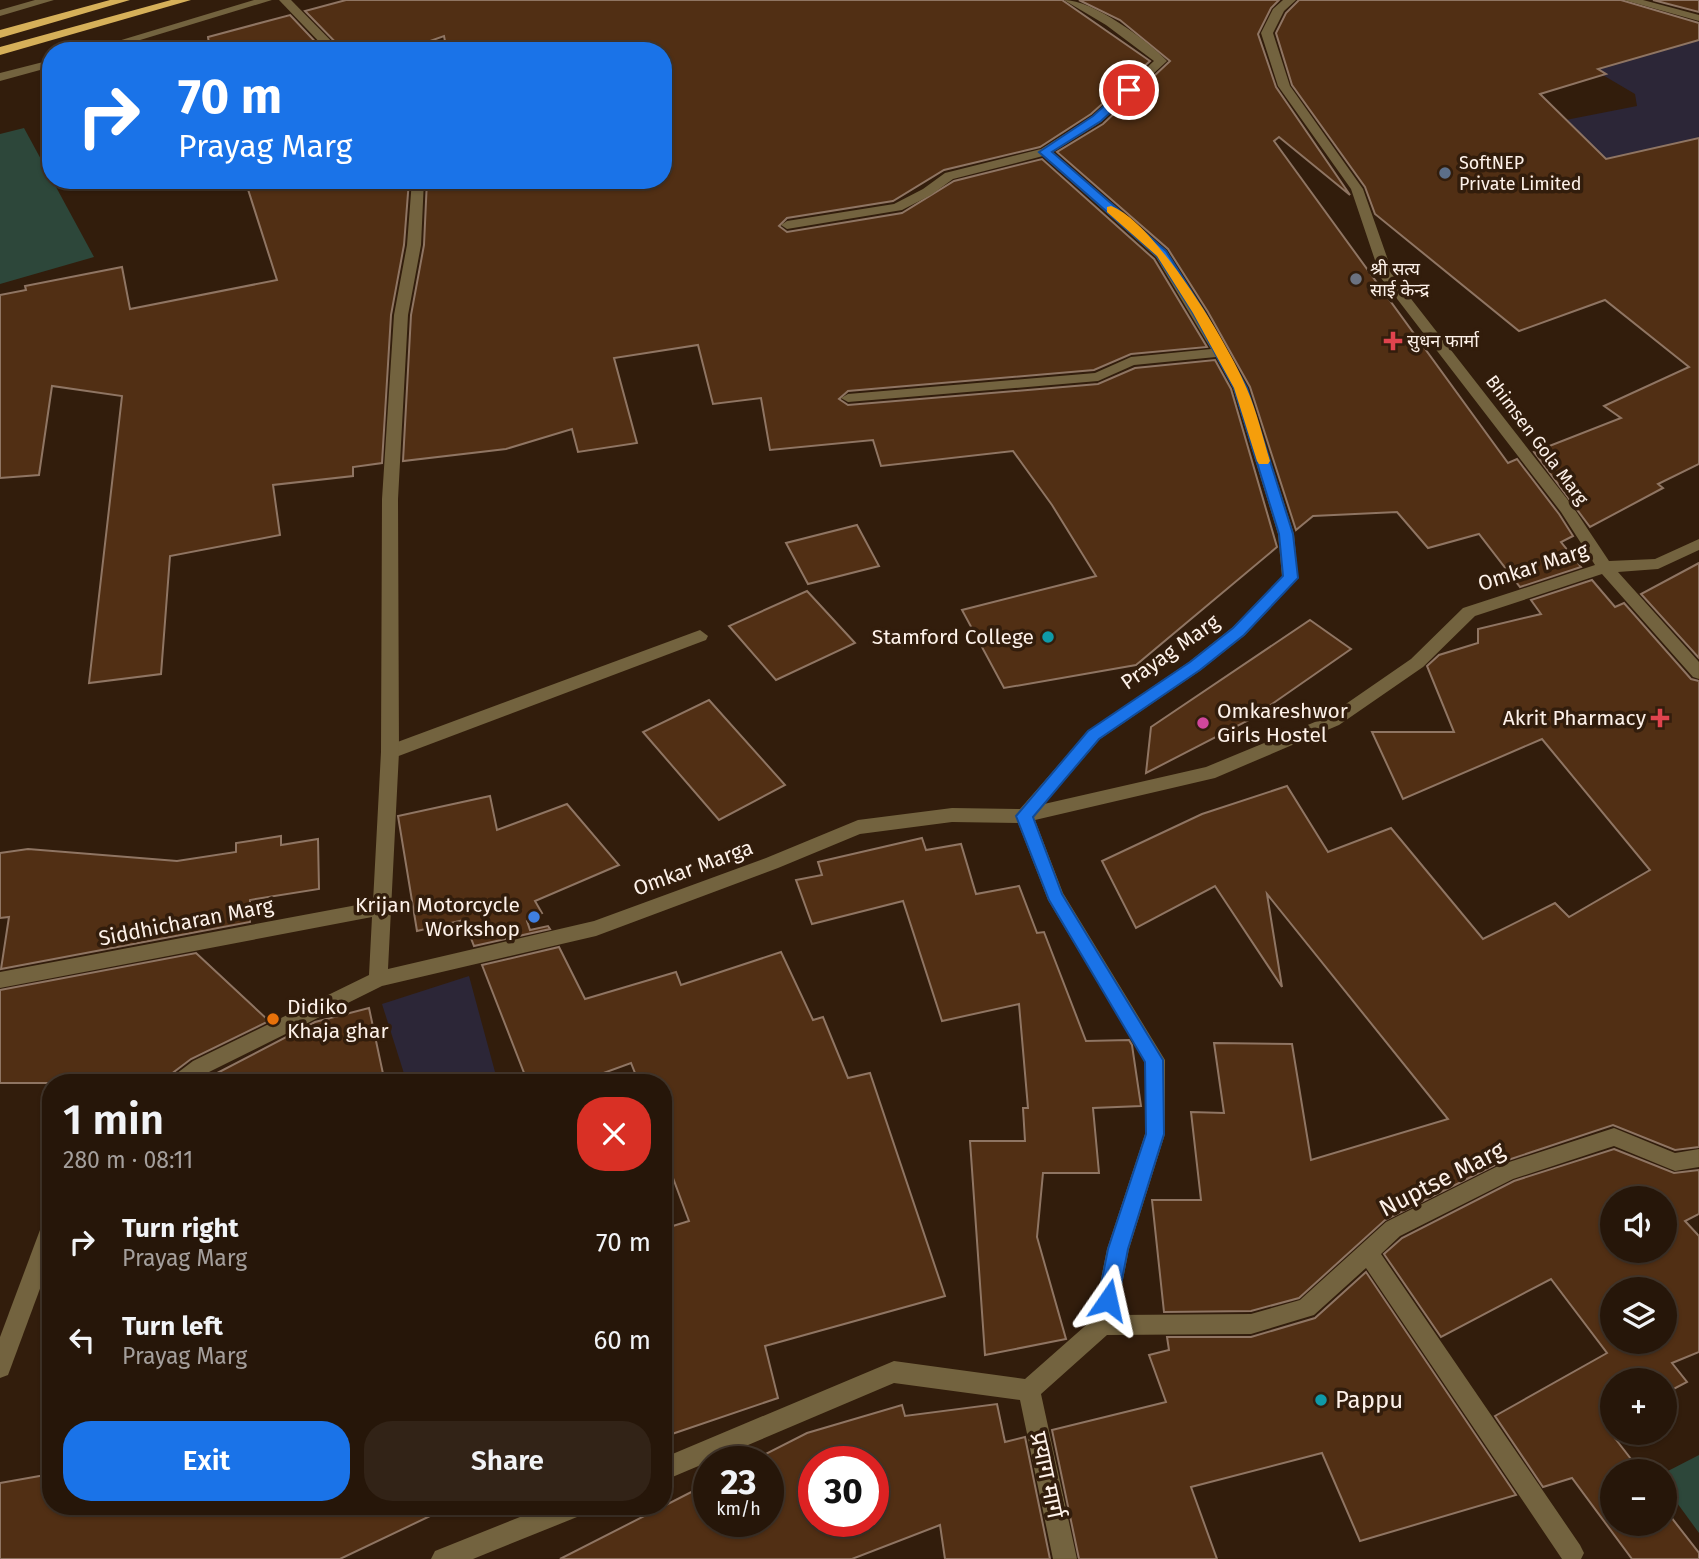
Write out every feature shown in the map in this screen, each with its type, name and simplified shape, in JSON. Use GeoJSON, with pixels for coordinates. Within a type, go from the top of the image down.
{"type":"FeatureCollection","features":[{"type":"Feature","properties":{"kind":"highway"},"geometry":{"type":"LineString","coordinates":[[0,34],[124,0]]}},
{"type":"Feature","properties":{"kind":"highway"},"geometry":{"type":"LineString","coordinates":[[0,51],[185,0]]}},
{"type":"Feature","properties":{"kind":"street"},"geometry":{"type":"LineString","coordinates":[[0,13],[48,0]]}},
{"type":"Feature","properties":{"kind":"street"},"geometry":{"type":"LineString","coordinates":[[123,42],[266,0]]}},
{"type":"Feature","properties":{"kind":"street"},"geometry":{"type":"LineString","coordinates":[[285,0],[326,42]]}},
{"type":"Feature","properties":{"kind":"street"},"geometry":{"type":"LineString","coordinates":[[787,225],[897,207],[928,192],[949,176],[1045,152],[1097,119],[1161,61],[1110,23],[1070,0]]}},
{"type":"Feature","properties":{"kind":"street","name":"Bhimsen Gola Marg"},"geometry":{"type":"LineString","coordinates":[[1290,0],[1279,9],[1267,33],[1273,57],[1284,86],[1357,189],[1388,278],[1566,509],[1605,567],[1699,673]]}},
{"type":"Feature","properties":{"kind":"street"},"geometry":{"type":"LineString","coordinates":[[1630,0],[1699,18]]}},
{"type":"Feature","properties":{"kind":"street"},"geometry":{"type":"LineString","coordinates":[[0,77],[42,65]]}},
{"type":"Feature","properties":{"kind":"street","name":"Prayag Marg"},"geometry":{"type":"LineString","coordinates":[[1024,816],[1094,735],[1195,666],[1238,631],[1290,578],[1286,534],[1240,388],[1220,352],[1161,254],[1045,152]]}},
{"type":"Feature","properties":{"kind":"street"},"geometry":{"type":"LineString","coordinates":[[378,979],[390,752],[390,499],[401,315],[414,245],[417,189]]}},
{"type":"Feature","properties":{"kind":"street"},"geometry":{"type":"LineString","coordinates":[[848,398],[1098,377],[1131,361],[1220,352]]}},
{"type":"Feature","properties":{"kind":"street","name":"Omkar Marg"},"geometry":{"type":"LineString","coordinates":[[1024,816],[1209,773],[1320,727],[1417,663],[1469,612],[1605,567],[1658,564],[1699,544]]}},
{"type":"Feature","properties":{"kind":"street"},"geometry":{"type":"LineString","coordinates":[[390,752],[700,636]]}},
{"type":"Feature","properties":{"kind":"street","name":"Omkar Marga"},"geometry":{"type":"LineString","coordinates":[[191,1074],[378,979],[596,928],[772,863],[858,827],[952,815],[1024,816]]}},
{"type":"Feature","properties":{"kind":"street"},"geometry":{"type":"LineString","coordinates":[[672,1467],[894,1372],[1029,1390],[1103,1325],[1118,1249],[1155,1134],[1154,1060],[1055,895],[1024,816]]}},
{"type":"Feature","properties":{"kind":"street","name":"Siddhicharan Marg"},"geometry":{"type":"LineString","coordinates":[[0,980],[380,908]]}},
{"type":"Feature","properties":{"kind":"street","name":"Nuptse Marg"},"geometry":{"type":"LineString","coordinates":[[1103,1325],[1251,1324],[1306,1308],[1369,1254],[1393,1228],[1507,1172],[1615,1137],[1675,1162],[1699,1158]]}},
{"type":"Feature","properties":{"kind":"street"},"geometry":{"type":"LineString","coordinates":[[0,1367],[6,1334],[42,1251]]}},
{"type":"Feature","properties":{"kind":"street"},"geometry":{"type":"LineString","coordinates":[[1369,1254],[1572,1553]]}},
{"type":"Feature","properties":{"kind":"street","name":"प्रयाग मार्ग"},"geometry":{"type":"LineString","coordinates":[[1029,1390],[1065,1559]]}},
{"type":"Feature","properties":{"kind":"street"},"geometry":{"type":"LineString","coordinates":[[443,1559],[554,1515]]}},
{"type":"Feature","properties":{"kind":"shaded area"},"geometry":{"type":"Polygon","coordinates":[[[1699,31],[1699,232],[1525,128],[1637,106],[1635,94],[1579,61],[1699,31]]]}},
{"type":"Feature","properties":{"kind":"shaded area"},"geometry":{"type":"Polygon","coordinates":[[[469,976],[496,1074],[404,1074],[382,1004],[469,976]]]}},
{"type":"Feature","properties":{"kind":"green space"},"geometry":{"type":"Polygon","coordinates":[[[24,128],[42,161],[42,189],[57,189],[94,257],[0,284],[0,134],[24,128]]]}},
{"type":"Feature","properties":{"kind":"green space"},"geometry":{"type":"Polygon","coordinates":[[[1699,1455],[1699,1533],[1677,1503],[1677,1466],[1699,1455]]]}},
{"type":"Feature","properties":{"kind":"building"},"geometry":{"type":"Polygon","coordinates":[[[346,0],[1062,0],[1150,61],[1091,114],[1040,147],[944,170],[893,201],[787,218],[779,226],[787,232],[902,213],[954,181],[1042,159],[1154,259],[1207,347],[1131,354],[1094,370],[848,391],[839,399],[848,405],[1098,384],[1135,368],[1215,360],[1231,389],[1277,547],[1136,665],[1004,688],[962,610],[1096,576],[1052,505],[1013,451],[881,466],[873,440],[770,450],[761,398],[713,404],[698,345],[614,358],[637,443],[578,452],[572,429],[506,449],[403,461],[411,315],[424,245],[427,189],[672,189],[672,42],[445,42],[444,36],[427,42],[335,42],[305,11],[346,0]]]}},
{"type":"Feature","properties":{"kind":"building"},"geometry":{"type":"Polygon","coordinates":[[[1079,0],[1279,0],[1271,8],[1258,34],[1276,87],[1350,195],[1279,137],[1274,141],[1508,463],[1517,459],[1559,514],[1573,536],[1561,542],[1581,567],[1520,587],[1479,534],[1428,548],[1397,512],[1313,516],[1296,530],[1250,387],[1208,312],[1168,249],[1057,152],[1103,124],[1170,61],[1120,20],[1079,0]]]}},
{"type":"Feature","properties":{"kind":"building"},"geometry":{"type":"Polygon","coordinates":[[[1299,0],[1621,0],[1699,23],[1699,40],[1598,69],[1606,74],[1540,94],[1606,159],[1699,138],[1699,464],[1658,484],[1663,488],[1590,527],[1534,452],[1621,418],[1604,406],[1689,367],[1605,300],[1519,331],[1375,214],[1365,187],[1292,85],[1276,33],[1286,13],[1299,0]]]}},
{"type":"Feature","properties":{"kind":"building"},"geometry":{"type":"Polygon","coordinates":[[[1653,0],[1699,0],[1699,12],[1653,0]]]}},
{"type":"Feature","properties":{"kind":"building"},"geometry":{"type":"Polygon","coordinates":[[[290,15],[316,42],[209,42],[208,37],[290,15]]]}},
{"type":"Feature","properties":{"kind":"building"},"geometry":{"type":"Polygon","coordinates":[[[248,189],[408,189],[404,245],[391,315],[382,463],[353,467],[353,476],[273,485],[280,535],[170,556],[161,674],[89,683],[122,396],[52,386],[39,475],[0,478],[0,295],[26,290],[25,286],[122,267],[130,309],[277,280],[248,189]]]}},
{"type":"Feature","properties":{"kind":"building"},"geometry":{"type":"Polygon","coordinates":[[[857,525],[879,566],[808,584],[786,543],[857,525]]]}},
{"type":"Feature","properties":{"kind":"building"},"geometry":{"type":"Polygon","coordinates":[[[1699,563],[1699,658],[1641,594],[1699,563]]]}},
{"type":"Feature","properties":{"kind":"building"},"geometry":{"type":"Polygon","coordinates":[[[1592,580],[1615,607],[1624,603],[1691,679],[1699,681],[1699,1147],[1675,1150],[1613,1125],[1499,1163],[1385,1220],[1299,1298],[1251,1311],[1164,1312],[1152,1200],[1201,1200],[1191,1112],[1224,1113],[1214,1043],[1292,1044],[1311,1160],[1448,1119],[1267,894],[1282,987],[1215,886],[1136,928],[1102,861],[1202,814],[1287,786],[1328,852],[1391,828],[1483,939],[1555,903],[1569,917],[1650,870],[1542,739],[1403,799],[1372,732],[1454,732],[1427,666],[1439,655],[1478,643],[1478,629],[1541,614],[1531,600],[1592,580]]]}},
{"type":"Feature","properties":{"kind":"building"},"geometry":{"type":"Polygon","coordinates":[[[807,591],[855,643],[776,680],[729,626],[807,591]]]}},
{"type":"Feature","properties":{"kind":"building"},"geometry":{"type":"Polygon","coordinates":[[[1310,620],[1351,649],[1249,720],[1146,773],[1151,727],[1310,620]]]}},
{"type":"Feature","properties":{"kind":"building"},"geometry":{"type":"Polygon","coordinates":[[[709,700],[785,785],[719,820],[643,732],[709,700]]]}},
{"type":"Feature","properties":{"kind":"building"},"geometry":{"type":"Polygon","coordinates":[[[490,796],[497,830],[567,804],[619,865],[535,901],[542,913],[527,921],[530,930],[548,926],[550,929],[474,946],[464,920],[417,931],[398,816],[490,796]]]}},
{"type":"Feature","properties":{"kind":"building"},"geometry":{"type":"Polygon","coordinates":[[[281,836],[281,845],[318,839],[319,889],[250,900],[250,922],[1,969],[9,917],[0,918],[0,853],[28,849],[177,861],[236,852],[236,843],[281,836]]]}},
{"type":"Feature","properties":{"kind":"building"},"geometry":{"type":"Polygon","coordinates":[[[922,838],[926,850],[961,844],[976,894],[1019,886],[1037,933],[1044,932],[1086,1041],[1129,1040],[1132,1045],[1141,1106],[1093,1108],[1099,1173],[1043,1173],[1037,1237],[1066,1339],[985,1355],[970,1141],[1025,1141],[1023,1108],[1028,1108],[1019,1004],[942,1021],[903,901],[812,924],[796,880],[822,875],[818,862],[922,838]]]}},
{"type":"Feature","properties":{"kind":"building"},"geometry":{"type":"Polygon","coordinates":[[[559,947],[585,999],[676,972],[681,985],[781,952],[813,1020],[823,1017],[848,1078],[870,1073],[945,1296],[765,1346],[778,1398],[672,1434],[672,1226],[689,1221],[672,1175],[672,1074],[635,1074],[631,1063],[601,1074],[524,1074],[482,965],[559,947]]]}},
{"type":"Feature","properties":{"kind":"building"},"geometry":{"type":"Polygon","coordinates":[[[196,953],[269,1021],[191,1059],[171,1074],[42,1074],[42,1083],[0,1083],[0,990],[196,953]]]}},
{"type":"Feature","properties":{"kind":"building"},"geometry":{"type":"Polygon","coordinates":[[[369,1008],[383,1074],[215,1074],[315,1022],[369,1008]]]}},
{"type":"Feature","properties":{"kind":"building"},"geometry":{"type":"Polygon","coordinates":[[[1614,1149],[1674,1173],[1699,1170],[1699,1214],[1685,1221],[1699,1236],[1699,1352],[1672,1363],[1676,1368],[1600,1368],[1600,1445],[1620,1445],[1631,1459],[1600,1459],[1600,1516],[1572,1478],[1543,1487],[1495,1416],[1605,1354],[1677,1354],[1677,1277],[1600,1277],[1600,1344],[1551,1279],[1441,1337],[1384,1254],[1402,1238],[1514,1181],[1614,1149]]]}},
{"type":"Feature","properties":{"kind":"building"},"geometry":{"type":"Polygon","coordinates":[[[1366,1272],[1516,1495],[1360,1541],[1322,1453],[1191,1487],[1217,1559],[1079,1559],[1052,1430],[1166,1402],[1149,1355],[1169,1350],[1167,1337],[1251,1337],[1315,1318],[1366,1272]]]}},
{"type":"Feature","properties":{"kind":"building"},"geometry":{"type":"Polygon","coordinates":[[[1677,1369],[1687,1382],[1677,1387],[1677,1369]]]}},
{"type":"Feature","properties":{"kind":"building"},"geometry":{"type":"Polygon","coordinates":[[[997,1404],[1005,1442],[1025,1437],[1050,1559],[945,1559],[940,1525],[852,1559],[560,1559],[646,1515],[672,1515],[672,1502],[693,1491],[693,1537],[784,1537],[784,1446],[781,1446],[807,1433],[902,1405],[905,1416],[997,1404]]]}},
{"type":"Feature","properties":{"kind":"building"},"geometry":{"type":"Polygon","coordinates":[[[42,1476],[42,1515],[432,1515],[340,1559],[0,1559],[0,1483],[42,1476]]]}},
{"type":"Feature","properties":{"kind":"building"},"geometry":{"type":"Polygon","coordinates":[[[1677,1525],[1699,1553],[1699,1559],[1632,1559],[1615,1536],[1677,1536],[1677,1525]]]}},
{"type":"Feature","properties":{"kind":"slow traffic"},"geometry":{"type":"LineString","coordinates":[[1111,210],[1161,254],[1199,313],[1240,388],[1263,461]]}},
{"type":"Feature","properties":{"kind":"place","name":"SoftNEP Private Limited"},"geometry":{"type":"Point","coordinates":[1445,173]}},
{"type":"Feature","properties":{"kind":"place","name":"श्री सत्य साई केन्द्र"},"geometry":{"type":"Point","coordinates":[1356,279]}},
{"type":"Feature","properties":{"kind":"place","name":"सुधन फार्मा"},"geometry":{"type":"Point","coordinates":[1393,341]}},
{"type":"Feature","properties":{"kind":"place","name":"Stamford College"},"geometry":{"type":"Point","coordinates":[1048,637]}},
{"type":"Feature","properties":{"kind":"place","name":"Akrit Pharmacy"},"geometry":{"type":"Point","coordinates":[1660,718]}},
{"type":"Feature","properties":{"kind":"place","name":"Omkareshwor Girls Hostel"},"geometry":{"type":"Point","coordinates":[1203,723]}},
{"type":"Feature","properties":{"kind":"place","name":"Krijan Motorcycle Workshop"},"geometry":{"type":"Point","coordinates":[534,917]}},
{"type":"Feature","properties":{"kind":"place","name":"Didiko Khaja ghar"},"geometry":{"type":"Point","coordinates":[273,1019]}},
{"type":"Feature","properties":{"kind":"place","name":"Pappu"},"geometry":{"type":"Point","coordinates":[1321,1400]}},
{"type":"Feature","properties":{"kind":"route"},"geometry":{"type":"LineString","coordinates":[[1108,1300],[1118,1249],[1155,1134],[1154,1060],[1055,895],[1024,816],[1094,735],[1135,704],[1195,666],[1238,631],[1290,578],[1286,534],[1240,388],[1199,313],[1161,254],[1045,152],[1097,119],[1129,90]]}}]}
